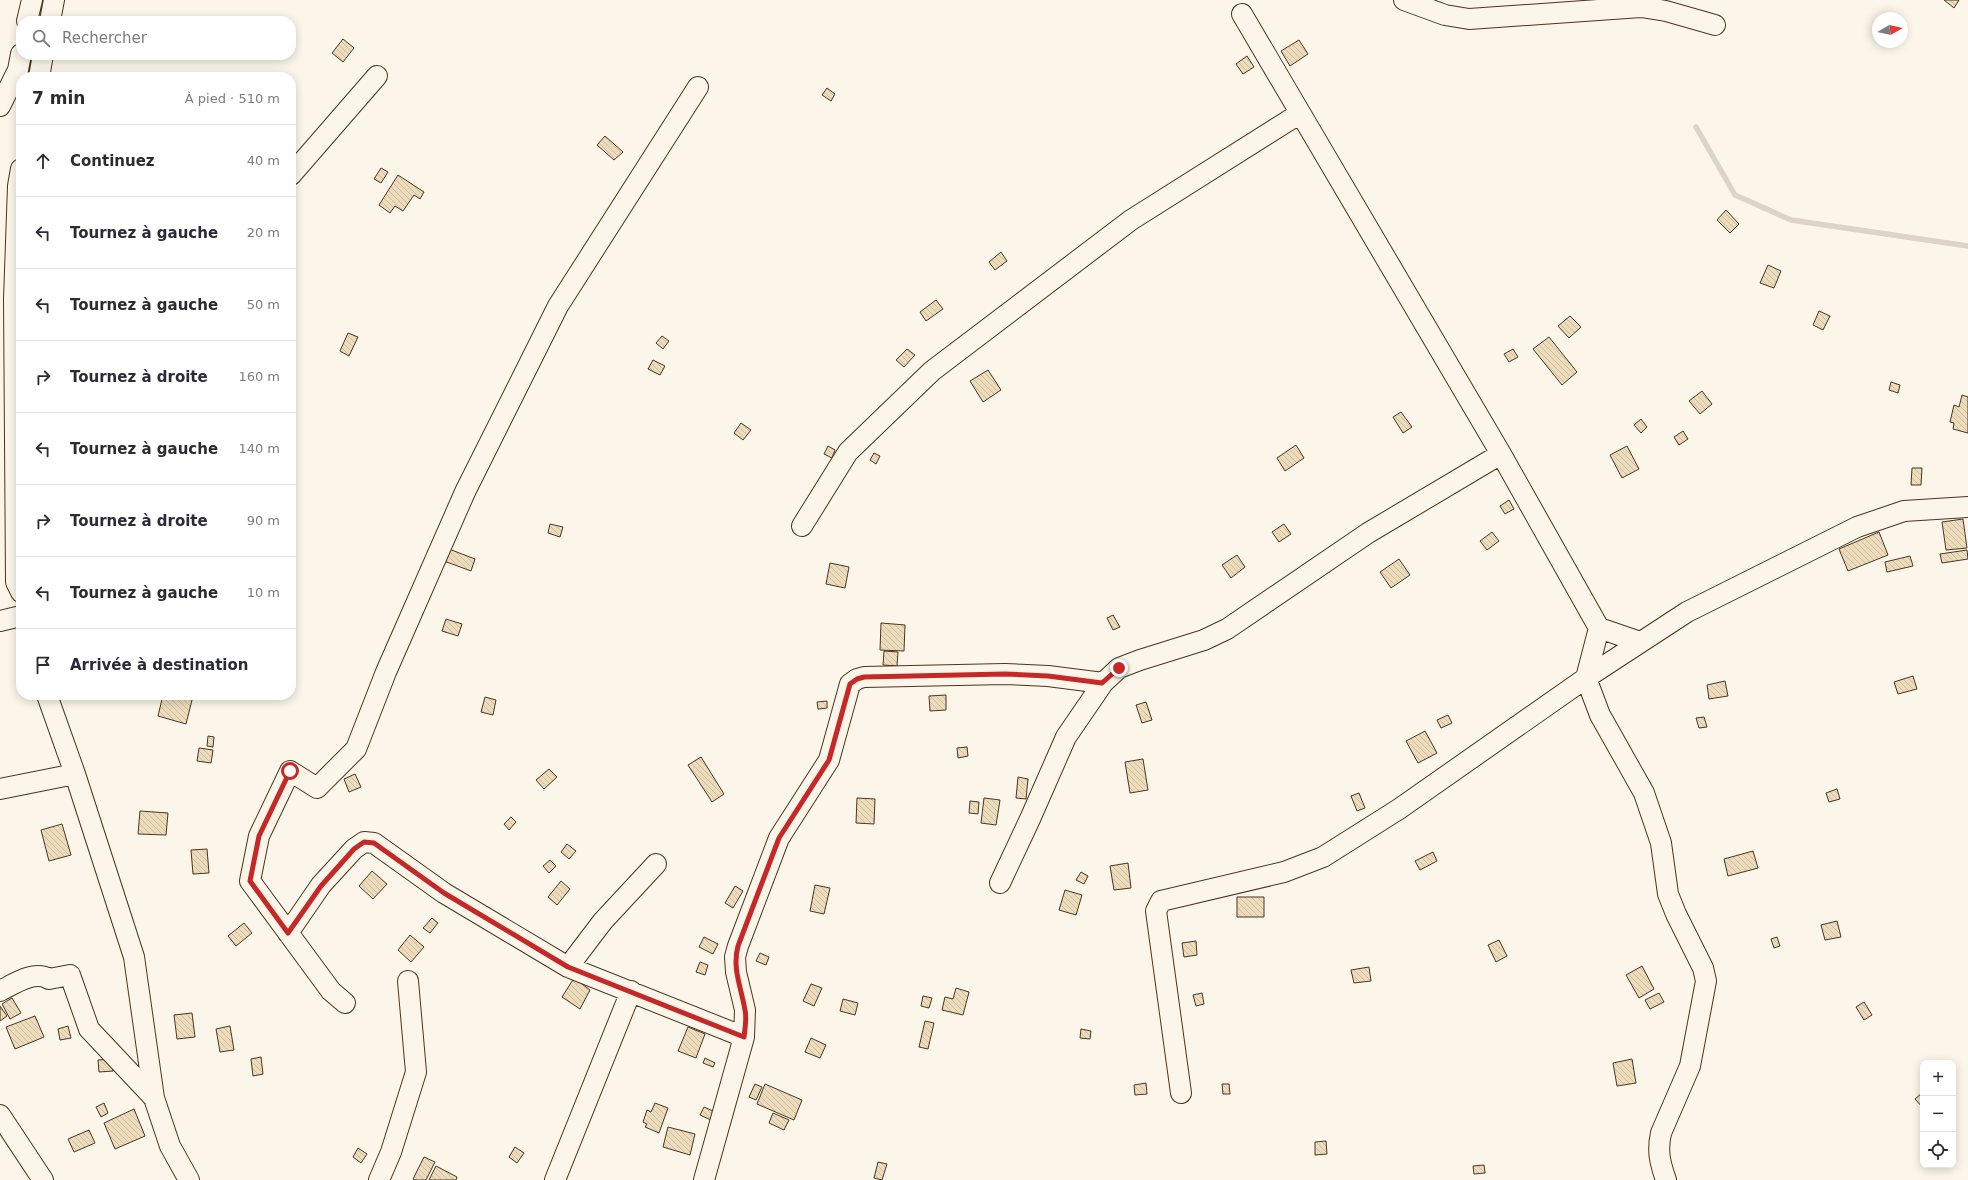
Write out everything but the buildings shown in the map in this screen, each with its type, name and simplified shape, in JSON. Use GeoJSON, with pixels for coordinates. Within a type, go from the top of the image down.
{"type":"FeatureCollection","features":[{"type":"Feature","properties":{"kind":"street"},"geometry":{"type":"LineString","coordinates":[[28,16],[32,0]]}},
{"type":"Feature","properties":{"kind":"street"},"geometry":{"type":"LineString","coordinates":[[51,16],[54,0]]}},
{"type":"Feature","properties":{"kind":"street"},"geometry":{"type":"LineString","coordinates":[[1404,0],[1445,15],[1469,19],[1641,7],[1666,11],[1716,25]]}},
{"type":"Feature","properties":{"kind":"street"},"geometry":{"type":"LineString","coordinates":[[1242,14],[1299,114],[1501,454],[1599,628],[1640,642]]}},
{"type":"Feature","properties":{"kind":"street"},"geometry":{"type":"LineString","coordinates":[[17,72],[20,60]]}},
{"type":"Feature","properties":{"kind":"street"},"geometry":{"type":"LineString","coordinates":[[40,72],[42,60]]}},
{"type":"Feature","properties":{"kind":"street"},"geometry":{"type":"LineString","coordinates":[[0,106],[16,74]]}},
{"type":"Feature","properties":{"kind":"street"},"geometry":{"type":"LineString","coordinates":[[296,169],[377,76]]}},
{"type":"Feature","properties":{"kind":"street"},"geometry":{"type":"LineString","coordinates":[[345,1003],[331,991],[250,881],[259,836],[290,771],[317,788],[356,749],[386,672],[464,492],[558,306],[698,87]]}},
{"type":"Feature","properties":{"kind":"street"},"geometry":{"type":"LineString","coordinates":[[802,526],[848,452],[932,371],[1130,220],[1299,114]]}},
{"type":"Feature","properties":{"kind":"street"},"geometry":{"type":"LineString","coordinates":[[12,585],[14,299],[16,242]]}},
{"type":"Feature","properties":{"kind":"street"},"geometry":{"type":"LineString","coordinates":[[1000,883],[1066,737],[1102,683],[1119,668],[1204,640],[1227,629],[1368,533],[1501,454]]}},
{"type":"Feature","properties":{"kind":"street"},"geometry":{"type":"LineString","coordinates":[[1181,1093],[1156,911],[1161,901],[1284,872],[1323,857],[1399,809],[1586,678],[1687,612],[1857,527],[1904,511],[1968,507]]}},
{"type":"Feature","properties":{"kind":"street"},"geometry":{"type":"LineString","coordinates":[[0,621],[16,617]]}},
{"type":"Feature","properties":{"kind":"street"},"geometry":{"type":"LineString","coordinates":[[1599,628],[1586,678],[1600,716],[1644,793],[1661,843],[1668,894],[1676,914],[1703,968],[1706,981],[1690,1066],[1660,1133],[1658,1156],[1666,1180]]}},
{"type":"Feature","properties":{"kind":"street"},"geometry":{"type":"LineString","coordinates":[[704,1180],[744,1037],[745,1010],[736,972],[735,957],[738,946],[779,838],[829,760],[850,684],[857,679],[864,677],[1005,674],[1048,676],[1102,683]]}},
{"type":"Feature","properties":{"kind":"street"},"geometry":{"type":"LineString","coordinates":[[49,700],[75,774],[134,957],[154,1098],[170,1146],[189,1180]]}},
{"type":"Feature","properties":{"kind":"street"},"geometry":{"type":"LineString","coordinates":[[0,789],[75,774]]}},
{"type":"Feature","properties":{"kind":"street"},"geometry":{"type":"LineString","coordinates":[[288,933],[321,886],[359,844],[368,842],[374,843],[444,893],[568,967],[744,1037]]}},
{"type":"Feature","properties":{"kind":"street"},"geometry":{"type":"LineString","coordinates":[[568,967],[603,921],[656,864]]}},
{"type":"Feature","properties":{"kind":"street"},"geometry":{"type":"LineString","coordinates":[[0,991],[34,976],[43,976],[49,979],[70,975],[89,1029],[154,1098]]}},
{"type":"Feature","properties":{"kind":"street"},"geometry":{"type":"LineString","coordinates":[[379,1180],[391,1152],[416,1072],[416,1057],[408,981]]}},
{"type":"Feature","properties":{"kind":"street"},"geometry":{"type":"LineString","coordinates":[[555,1180],[631,991]]}},
{"type":"Feature","properties":{"kind":"street"},"geometry":{"type":"LineString","coordinates":[[0,1115],[43,1180]]}},
{"type":"Feature","properties":{"kind":"waterway"},"geometry":{"type":"LineString","coordinates":[[1696,127],[1735,195],[1791,220],[1968,246]]}},
{"type":"Feature","properties":{"kind":"route"},"geometry":{"type":"LineString","coordinates":[[290,771],[259,836],[250,881],[288,933],[321,886],[359,844],[364,842],[374,843],[444,893],[568,967],[744,1037],[746,1024],[745,1010],[736,972],[735,957],[738,946],[779,838],[820,777],[829,760],[850,684],[857,679],[864,677],[1005,674],[1048,676],[1102,683],[1119,668]]}}]}
